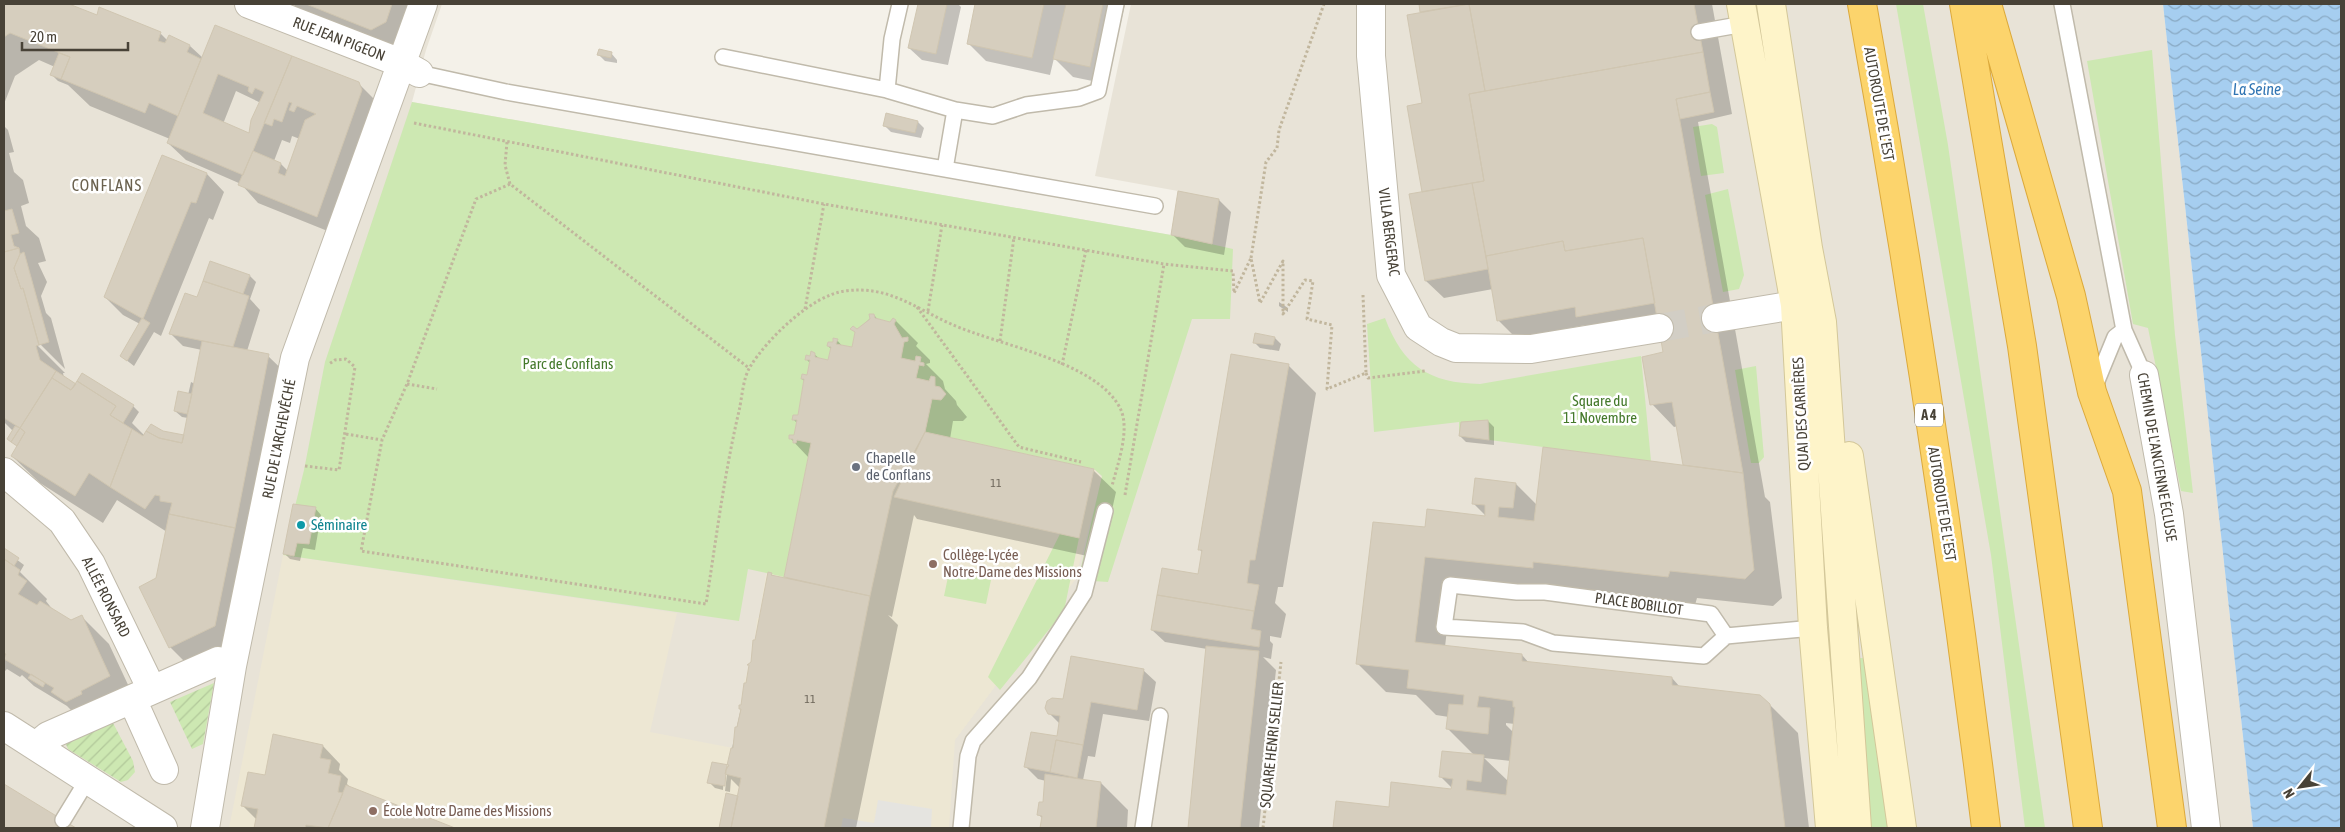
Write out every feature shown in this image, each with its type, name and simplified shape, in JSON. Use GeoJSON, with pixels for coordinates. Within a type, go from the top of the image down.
{"type":"FeatureCollection","features":[{"type":"Feature","properties":{"kind":"highway","name":"AUTOROUTE DE L’EST"},"geometry":{"type":"LineString","coordinates":[[1862,4],[1902,240],[1968,675],[1986,828]]}},
{"type":"Feature","properties":{"kind":"highway"},"geometry":{"type":"LineString","coordinates":[[1964,4],[2022,346],[2088,828]]}},
{"type":"Feature","properties":{"kind":"highway"},"geometry":{"type":"LineString","coordinates":[[1987,4],[2071,296],[2092,392],[2127,491],[2172,828]]}},
{"type":"Feature","properties":{"kind":"main road","name":"QUAI DES CARRIÈRES"},"geometry":{"type":"LineString","coordinates":[[1772,4],[1808,248],[1822,322],[1857,828]]}},
{"type":"Feature","properties":{"kind":"main road","name":"QUAI DES CARRIÈRES"},"geometry":{"type":"LineString","coordinates":[[1743,14],[1795,305],[1813,628],[1830,828]]}},
{"type":"Feature","properties":{"kind":"main road"},"geometry":{"type":"LineString","coordinates":[[1808,248],[1828,312],[1902,828]]}},
{"type":"Feature","properties":{"kind":"street","name":"RUE JEAN PIGEON"},"geometry":{"type":"LineString","coordinates":[[249,4],[410,68]]}},
{"type":"Feature","properties":{"kind":"street","name":"RUE DE L'ARCHEVÊCHÉ"},"geometry":{"type":"LineString","coordinates":[[205,828],[232,666],[296,358],[410,68],[422,4]]}},
{"type":"Feature","properties":{"kind":"street","name":"VILLA BERGERAC"},"geometry":{"type":"LineString","coordinates":[[1371,4],[1371,56],[1392,275],[1418,327],[1441,342],[1456,348],[1531,349],[1659,328]]}},
{"type":"Feature","properties":{"kind":"street"},"geometry":{"type":"LineString","coordinates":[[1716,318],[1795,305]]}},
{"type":"Feature","properties":{"kind":"street","name":"CHEMIN DE L'ANCIENNE ÉCLUSE"},"geometry":{"type":"LineString","coordinates":[[2144,375],[2169,514],[2206,828]]}},
{"type":"Feature","properties":{"kind":"street","name":"ALLÉE RONSARD"},"geometry":{"type":"LineString","coordinates":[[4,472],[62,521],[91,564],[142,695],[164,770]]}},
{"type":"Feature","properties":{"kind":"street"},"geometry":{"type":"LineString","coordinates":[[36,746],[48,736],[218,661],[232,666]]}},
{"type":"Feature","properties":{"kind":"street"},"geometry":{"type":"LineString","coordinates":[[4,726],[163,828]]}},
{"type":"Feature","properties":{"kind":"lane"},"geometry":{"type":"LineString","coordinates":[[887,90],[892,39],[900,4]]}},
{"type":"Feature","properties":{"kind":"lane"},"geometry":{"type":"LineString","coordinates":[[722,57],[887,90],[955,110],[993,116],[1026,105],[1079,98],[1098,91],[1116,4]]}},
{"type":"Feature","properties":{"kind":"lane","name":"CHEMIN DE L'ANCIENNE ÉCLUSE"},"geometry":{"type":"LineString","coordinates":[[2062,4],[2124,330],[2144,375]]}},
{"type":"Feature","properties":{"kind":"lane"},"geometry":{"type":"LineString","coordinates":[[1699,32],[1743,14]]}},
{"type":"Feature","properties":{"kind":"lane"},"geometry":{"type":"LineString","coordinates":[[410,68],[506,92],[1154,206]]}},
{"type":"Feature","properties":{"kind":"lane"},"geometry":{"type":"LineString","coordinates":[[945,169],[955,110]]}},
{"type":"Feature","properties":{"kind":"lane"},"geometry":{"type":"LineString","coordinates":[[2092,392],[2115,337],[2124,330]]}},
{"type":"Feature","properties":{"kind":"lane"},"geometry":{"type":"LineString","coordinates":[[961,828],[968,756],[973,741],[1029,678],[1084,593],[1104,511]]}},
{"type":"Feature","properties":{"kind":"lane","name":"PLACE BOBILLOT"},"geometry":{"type":"LineString","coordinates":[[1450,585],[1517,592],[1545,592],[1711,614],[1726,636],[1704,656],[1553,643],[1523,632],[1444,627],[1450,585]]}},
{"type":"Feature","properties":{"kind":"lane"},"geometry":{"type":"LineString","coordinates":[[1726,636],[1813,628]]}},
{"type":"Feature","properties":{"kind":"lane"},"geometry":{"type":"LineString","coordinates":[[1143,828],[1160,716]]}},
{"type":"Feature","properties":{"kind":"lane"},"geometry":{"type":"LineString","coordinates":[[63,820],[88,779]]}},
{"type":"Feature","properties":{"kind":"path"},"geometry":{"type":"LineString","coordinates":[[417,124],[824,204],[1164,264],[1232,271],[1234,293],[1251,258],[1266,162],[1277,148],[1279,130],[1324,4]]}},
{"type":"Feature","properties":{"kind":"path"},"geometry":{"type":"LineString","coordinates":[[507,142],[505,165],[510,184],[749,368]]}},
{"type":"Feature","properties":{"kind":"path"},"geometry":{"type":"LineString","coordinates":[[510,184],[476,200],[407,384],[382,440],[362,551],[706,604],[732,439],[749,368],[772,340],[817,299],[844,291],[871,291],[915,304],[951,324],[1062,364],[1086,376],[1105,389],[1121,409],[1124,429],[1122,450],[1104,511]]}},
{"type":"Feature","properties":{"kind":"path"},"geometry":{"type":"LineString","coordinates":[[805,310],[824,204]]}},
{"type":"Feature","properties":{"kind":"path"},"geometry":{"type":"LineString","coordinates":[[928,312],[942,225]]}},
{"type":"Feature","properties":{"kind":"path"},"geometry":{"type":"LineString","coordinates":[[1000,341],[1014,237]]}},
{"type":"Feature","properties":{"kind":"path"},"geometry":{"type":"LineString","coordinates":[[1062,364],[1086,250]]}},
{"type":"Feature","properties":{"kind":"path"},"geometry":{"type":"LineString","coordinates":[[1251,258],[1260,303],[1283,261],[1283,314],[1305,280],[1313,281],[1307,319],[1332,325],[1327,389],[1366,373]]}},
{"type":"Feature","properties":{"kind":"path"},"geometry":{"type":"LineString","coordinates":[[1104,511],[1124,499],[1164,264]]}},
{"type":"Feature","properties":{"kind":"path"},"geometry":{"type":"LineString","coordinates":[[1363,286],[1366,373],[1368,378],[1425,371]]}},
{"type":"Feature","properties":{"kind":"path"},"geometry":{"type":"LineString","coordinates":[[915,304],[1019,447],[1081,462]]}},
{"type":"Feature","properties":{"kind":"path"},"geometry":{"type":"LineString","coordinates":[[325,370],[330,363],[340,359],[346,359],[355,367],[339,470]]}},
{"type":"Feature","properties":{"kind":"path"},"geometry":{"type":"LineString","coordinates":[[407,384],[437,389]]}},
{"type":"Feature","properties":{"kind":"path"},"geometry":{"type":"LineString","coordinates":[[346,434],[382,440]]}},
{"type":"Feature","properties":{"kind":"path"},"geometry":{"type":"LineString","coordinates":[[308,466],[310,456]]}},
{"type":"Feature","properties":{"kind":"path","name":"SQUARE HENRI SELLIER"},"geometry":{"type":"LineString","coordinates":[[1263,828],[1281,662]]}},
{"type":"Feature","properties":{"kind":"shaded area"},"geometry":{"type":"Polygon","coordinates":[[[4,4],[442,4],[426,50],[412,102],[1171,235],[1178,191],[1095,176],[1131,4],[2163,4],[2253,828],[4,828],[4,4]]]}},
{"type":"Feature","properties":{"kind":"shaded area","name":"Collège-Lycée Notre-Dame des Missions"},"geometry":{"type":"Polygon","coordinates":[[[869,314],[896,320],[908,337],[916,356],[921,357],[929,381],[931,376],[935,377],[946,394],[941,400],[1094,469],[1102,477],[1075,580],[955,740],[949,828],[229,828],[283,555],[677,613],[650,732],[733,748],[735,727],[737,727],[741,709],[739,709],[739,705],[741,705],[749,666],[747,665],[751,662],[753,640],[755,639],[757,618],[759,618],[766,574],[772,573],[784,577],[811,443],[797,440],[796,443],[793,443],[789,439],[793,415],[797,415],[804,379],[801,379],[802,374],[807,375],[806,355],[811,351],[815,353],[831,347],[827,346],[828,342],[853,326],[857,329],[870,319],[869,314]]]}},
{"type":"Feature","properties":{"kind":"shaded area"},"geometry":{"type":"Polygon","coordinates":[[[878,800],[932,809],[931,828],[841,828],[843,818],[874,823],[878,800]]]}},
{"type":"Feature","properties":{"kind":"green space"},"geometry":{"type":"Polygon","coordinates":[[[1896,4],[1923,4],[1948,145],[2045,828],[2025,828],[1991,555],[1896,4]]]}},
{"type":"Feature","properties":{"kind":"green space"},"geometry":{"type":"Polygon","coordinates":[[[2152,50],[2175,335],[2193,493],[2181,491],[2148,328],[2133,324],[2087,61],[2152,50]]]}},
{"type":"Feature","properties":{"kind":"green space","name":"Parc de Conflans"},"geometry":{"type":"Polygon","coordinates":[[[412,102],[1171,235],[1233,249],[1230,319],[1192,319],[1108,582],[1078,580],[1102,476],[1094,469],[925,432],[932,399],[941,400],[946,394],[940,387],[935,386],[935,377],[931,376],[929,381],[916,378],[919,365],[924,366],[924,363],[920,362],[921,357],[916,356],[915,361],[901,358],[904,342],[908,341],[908,337],[902,338],[894,324],[896,320],[893,319],[890,322],[875,318],[874,314],[869,314],[870,319],[857,329],[853,326],[851,329],[855,332],[852,347],[836,344],[837,339],[833,338],[833,342],[828,342],[827,346],[831,347],[828,360],[815,357],[815,353],[812,352],[810,356],[806,355],[805,359],[810,360],[807,375],[802,374],[801,379],[804,379],[798,415],[792,420],[797,420],[794,435],[789,435],[789,439],[793,439],[793,443],[796,443],[797,440],[811,443],[784,577],[748,569],[739,621],[283,555],[304,470],[325,362],[412,102]]]}},
{"type":"Feature","properties":{"kind":"green space"},"geometry":{"type":"Polygon","coordinates":[[[1712,124],[1717,127],[1724,173],[1701,176],[1693,127],[1712,124]]]}},
{"type":"Feature","properties":{"kind":"green space"},"geometry":{"type":"Polygon","coordinates":[[[1728,189],[1744,275],[1739,289],[1723,292],[1705,195],[1728,189]]]}},
{"type":"Feature","properties":{"kind":"green space","name":"Square du 11 Novembre"},"geometry":{"type":"Polygon","coordinates":[[[1385,318],[1400,348],[1420,369],[1446,380],[1462,383],[1480,384],[1641,356],[1651,461],[1459,436],[1459,422],[1374,432],[1367,324],[1385,318]]]}},
{"type":"Feature","properties":{"kind":"green space"},"geometry":{"type":"Polygon","coordinates":[[[1756,366],[1764,457],[1759,463],[1751,463],[1735,370],[1756,366]]]}},
{"type":"Feature","properties":{"kind":"green space"},"geometry":{"type":"Polygon","coordinates":[[[1060,534],[1079,538],[1064,611],[1000,690],[988,677],[1060,534]]]}},
{"type":"Feature","properties":{"kind":"green space"},"geometry":{"type":"Polygon","coordinates":[[[949,572],[991,580],[986,604],[944,596],[949,572]]]}},
{"type":"Feature","properties":{"kind":"green space"},"geometry":{"type":"Polygon","coordinates":[[[1856,658],[1863,658],[1865,662],[1890,828],[1867,828],[1856,658]]]}},
{"type":"Feature","properties":{"kind":"green space"},"geometry":{"type":"Polygon","coordinates":[[[214,683],[203,744],[192,749],[170,702],[214,683]]]}},
{"type":"Feature","properties":{"kind":"green space"},"geometry":{"type":"Polygon","coordinates":[[[101,722],[113,723],[133,761],[135,772],[128,780],[121,782],[68,749],[64,740],[101,722]]]}},
{"type":"Feature","properties":{"kind":"water","name":"La Seine"},"geometry":{"type":"Polygon","coordinates":[[[2163,4],[2341,4],[2341,828],[2253,828],[2163,4]]]}},
{"type":"Feature","properties":{"kind":"building"},"geometry":{"type":"Polygon","coordinates":[[[4,4],[69,4],[97,15],[99,7],[161,32],[158,41],[165,43],[169,35],[190,45],[187,52],[201,59],[178,116],[149,103],[145,113],[61,79],[70,57],[10,33],[4,37],[4,4]]]}},
{"type":"Feature","properties":{"kind":"building"},"geometry":{"type":"Polygon","coordinates":[[[306,4],[392,4],[386,22],[371,30],[306,4]]]}},
{"type":"Feature","properties":{"kind":"building"},"geometry":{"type":"Polygon","coordinates":[[[918,4],[947,4],[936,54],[908,48],[918,4]]]}},
{"type":"Feature","properties":{"kind":"building"},"geometry":{"type":"Polygon","coordinates":[[[975,4],[1044,4],[1032,58],[967,44],[975,4]]]}},
{"type":"Feature","properties":{"kind":"building"},"geometry":{"type":"Polygon","coordinates":[[[1066,4],[1103,4],[1090,67],[1053,59],[1066,4]]]}},
{"type":"Feature","properties":{"kind":"building"},"geometry":{"type":"Polygon","coordinates":[[[1419,4],[1468,4],[1420,12],[1419,4]]]}},
{"type":"Feature","properties":{"kind":"building"},"geometry":{"type":"Polygon","coordinates":[[[1469,4],[1485,91],[1469,94],[1484,181],[1422,192],[1407,106],[1422,103],[1407,15],[1469,4]]]}},
{"type":"Feature","properties":{"kind":"building"},"geometry":{"type":"Polygon","coordinates":[[[1469,4],[1694,4],[1703,52],[1485,91],[1469,4]]]}},
{"type":"Feature","properties":{"kind":"building"},"geometry":{"type":"Polygon","coordinates":[[[215,25],[292,56],[243,175],[167,143],[215,25]],[[218,74],[203,113],[249,133],[251,120],[264,92],[255,88],[252,94],[248,91],[249,87],[218,74]]]}},
{"type":"Feature","properties":{"kind":"building"},"geometry":{"type":"Polygon","coordinates":[[[599,49],[612,52],[611,58],[597,55],[599,49]]]}},
{"type":"Feature","properties":{"kind":"building"},"geometry":{"type":"Polygon","coordinates":[[[1703,52],[1710,92],[1676,99],[1743,473],[1683,465],[1672,402],[1650,405],[1642,357],[1663,352],[1643,238],[1565,251],[1563,241],[1486,256],[1472,183],[1484,181],[1469,94],[1703,52]]]}},
{"type":"Feature","properties":{"kind":"building"},"geometry":{"type":"Polygon","coordinates":[[[59,53],[70,57],[61,79],[50,75],[59,53]]]}},
{"type":"Feature","properties":{"kind":"building"},"geometry":{"type":"Polygon","coordinates":[[[292,56],[359,82],[362,90],[317,217],[238,185],[253,151],[281,163],[278,173],[285,176],[305,120],[316,114],[297,106],[294,112],[289,110],[292,103],[289,102],[282,122],[274,119],[272,126],[264,123],[292,56]]]}},
{"type":"Feature","properties":{"kind":"building"},"geometry":{"type":"Polygon","coordinates":[[[1710,92],[1714,112],[1680,119],[1676,99],[1710,92]]]}},
{"type":"Feature","properties":{"kind":"building"},"geometry":{"type":"Polygon","coordinates":[[[886,113],[918,121],[915,133],[883,126],[886,113]]]}},
{"type":"Feature","properties":{"kind":"building"},"geometry":{"type":"Polygon","coordinates":[[[162,155],[207,173],[196,203],[191,202],[143,319],[104,297],[162,155]]]}},
{"type":"Feature","properties":{"kind":"building"},"geometry":{"type":"Polygon","coordinates":[[[1472,183],[1488,269],[1425,281],[1409,194],[1472,183]]]}},
{"type":"Feature","properties":{"kind":"building"},"geometry":{"type":"Polygon","coordinates":[[[1178,191],[1219,199],[1212,244],[1171,235],[1178,191]]]}},
{"type":"Feature","properties":{"kind":"building"},"geometry":{"type":"Polygon","coordinates":[[[12,209],[19,233],[11,235],[14,246],[19,248],[4,252],[4,211],[12,209]]]}},
{"type":"Feature","properties":{"kind":"building"},"geometry":{"type":"Polygon","coordinates":[[[1643,238],[1655,303],[1576,317],[1575,307],[1497,321],[1486,256],[1563,241],[1565,251],[1643,238]]]}},
{"type":"Feature","properties":{"kind":"building"},"geometry":{"type":"Polygon","coordinates":[[[19,248],[20,254],[14,268],[21,289],[23,288],[39,345],[36,346],[40,360],[56,371],[20,428],[4,418],[4,252],[19,248]]]}},
{"type":"Feature","properties":{"kind":"building"},"geometry":{"type":"Polygon","coordinates":[[[24,252],[49,342],[39,345],[23,288],[21,289],[14,268],[20,254],[24,252]]]}},
{"type":"Feature","properties":{"kind":"building"},"geometry":{"type":"Polygon","coordinates":[[[210,261],[250,275],[243,294],[203,281],[210,261]]]}},
{"type":"Feature","properties":{"kind":"building"},"geometry":{"type":"Polygon","coordinates":[[[203,281],[249,296],[233,347],[169,334],[185,293],[197,297],[203,281]]]}},
{"type":"Feature","properties":{"kind":"building","name":"Chapelle de Conflans"},"geometry":{"type":"Polygon","coordinates":[[[869,314],[874,314],[875,318],[890,322],[893,318],[896,320],[894,324],[902,338],[908,337],[908,341],[904,342],[901,358],[915,361],[916,356],[921,357],[920,362],[924,363],[924,366],[919,365],[916,378],[929,381],[931,376],[935,377],[935,386],[940,387],[946,394],[941,400],[932,399],[925,432],[893,491],[870,596],[784,577],[811,443],[797,440],[796,443],[793,443],[793,439],[789,439],[789,435],[794,435],[797,420],[792,420],[793,415],[798,415],[804,379],[801,379],[802,374],[807,375],[810,360],[805,360],[806,355],[810,356],[811,351],[815,353],[815,357],[828,360],[831,347],[827,346],[828,342],[833,342],[833,338],[838,339],[836,344],[852,347],[855,332],[850,329],[853,326],[857,329],[870,319],[869,314]]]}},
{"type":"Feature","properties":{"kind":"building"},"geometry":{"type":"Polygon","coordinates":[[[142,318],[150,323],[127,361],[120,356],[142,318]]]}},
{"type":"Feature","properties":{"kind":"building"},"geometry":{"type":"Polygon","coordinates":[[[1255,333],[1275,337],[1273,345],[1253,343],[1255,333]]]}},
{"type":"Feature","properties":{"kind":"building"},"geometry":{"type":"Polygon","coordinates":[[[202,341],[269,354],[235,528],[169,514],[172,503],[160,501],[160,496],[155,495],[145,509],[110,487],[132,429],[143,436],[146,431],[159,438],[182,443],[202,341]]]}},
{"type":"Feature","properties":{"kind":"building"},"geometry":{"type":"Polygon","coordinates":[[[1231,354],[1289,364],[1255,560],[1250,560],[1247,583],[1259,585],[1254,611],[1157,595],[1162,568],[1198,574],[1202,550],[1198,550],[1231,354]]]}},
{"type":"Feature","properties":{"kind":"building"},"geometry":{"type":"Polygon","coordinates":[[[56,371],[76,384],[71,390],[52,378],[56,371]]]}},
{"type":"Feature","properties":{"kind":"building"},"geometry":{"type":"Polygon","coordinates":[[[82,373],[134,405],[123,423],[110,415],[116,406],[77,381],[82,373]]]}},
{"type":"Feature","properties":{"kind":"building"},"geometry":{"type":"Polygon","coordinates":[[[52,378],[71,390],[77,381],[116,406],[110,415],[132,429],[110,487],[89,473],[75,496],[11,456],[25,432],[20,428],[52,378]]]}},
{"type":"Feature","properties":{"kind":"building"},"geometry":{"type":"Polygon","coordinates":[[[178,391],[192,394],[187,414],[174,411],[178,391]]]}},
{"type":"Feature","properties":{"kind":"building"},"geometry":{"type":"Polygon","coordinates":[[[1488,420],[1489,440],[1459,436],[1461,422],[1488,420]]]}},
{"type":"Feature","properties":{"kind":"building"},"geometry":{"type":"Polygon","coordinates":[[[151,424],[163,431],[184,435],[182,443],[159,438],[146,431],[151,424]]]}},
{"type":"Feature","properties":{"kind":"building"},"geometry":{"type":"Polygon","coordinates":[[[15,426],[20,428],[11,442],[7,439],[15,426]]]}},
{"type":"Feature","properties":{"kind":"building"},"geometry":{"type":"Polygon","coordinates":[[[20,428],[25,432],[17,446],[11,442],[20,428]]]}},
{"type":"Feature","properties":{"kind":"building"},"geometry":{"type":"Polygon","coordinates":[[[925,432],[1094,469],[1079,538],[894,497],[925,432]]]}},
{"type":"Feature","properties":{"kind":"building"},"geometry":{"type":"Polygon","coordinates":[[[1543,447],[1743,473],[1754,570],[1745,579],[1670,571],[1668,577],[1533,562],[1533,568],[1425,557],[1415,642],[1522,654],[1522,661],[1672,677],[1672,685],[1760,695],[1770,704],[1785,828],[1333,828],[1336,801],[1389,807],[1391,782],[1451,789],[1453,779],[1439,777],[1442,751],[1484,755],[1481,782],[1467,780],[1466,790],[1506,795],[1515,707],[1513,707],[1513,701],[1479,696],[1477,707],[1490,708],[1488,734],[1446,729],[1449,704],[1463,705],[1464,695],[1407,688],[1409,670],[1356,664],[1373,522],[1425,527],[1427,509],[1485,516],[1485,505],[1472,504],[1475,478],[1516,483],[1513,508],[1499,507],[1498,517],[1534,521],[1543,447]]]}},
{"type":"Feature","properties":{"kind":"building","name":"Séminaire"},"geometry":{"type":"Polygon","coordinates":[[[293,504],[316,507],[309,544],[297,543],[294,556],[283,554],[293,504]]]}},
{"type":"Feature","properties":{"kind":"building"},"geometry":{"type":"Polygon","coordinates":[[[169,514],[235,528],[215,626],[169,648],[139,587],[156,578],[169,514]]]}},
{"type":"Feature","properties":{"kind":"building"},"geometry":{"type":"Polygon","coordinates":[[[4,548],[19,558],[14,566],[4,559],[4,548]]]}},
{"type":"Feature","properties":{"kind":"building"},"geometry":{"type":"Polygon","coordinates":[[[4,559],[20,570],[18,575],[27,581],[18,594],[37,605],[40,601],[71,620],[82,615],[110,676],[81,691],[82,694],[66,702],[51,692],[54,688],[4,659],[6,654],[4,652],[4,559]]]}},
{"type":"Feature","properties":{"kind":"building"},"geometry":{"type":"Polygon","coordinates":[[[768,572],[772,573],[771,575],[870,596],[824,828],[731,828],[741,778],[725,774],[731,748],[733,748],[735,727],[737,727],[741,709],[739,709],[739,705],[741,705],[744,683],[746,683],[749,665],[747,665],[751,662],[753,640],[755,640],[768,572]]]}},
{"type":"Feature","properties":{"kind":"building"},"geometry":{"type":"Polygon","coordinates":[[[1157,595],[1254,611],[1251,629],[1261,631],[1259,647],[1151,630],[1157,595]]]}},
{"type":"Feature","properties":{"kind":"building"},"geometry":{"type":"Polygon","coordinates":[[[1206,646],[1259,651],[1240,828],[1188,828],[1206,646]]]}},
{"type":"Feature","properties":{"kind":"building"},"geometry":{"type":"Polygon","coordinates":[[[1071,656],[1144,669],[1137,710],[1091,702],[1083,745],[1056,740],[1050,772],[1024,767],[1031,732],[1057,736],[1060,716],[1048,714],[1045,708],[1047,701],[1052,698],[1063,699],[1071,656]]]}},
{"type":"Feature","properties":{"kind":"building"},"geometry":{"type":"Polygon","coordinates":[[[31,674],[45,683],[43,687],[28,678],[31,674]]]}},
{"type":"Feature","properties":{"kind":"building"},"geometry":{"type":"Polygon","coordinates":[[[273,734],[323,745],[320,758],[331,760],[328,773],[341,776],[338,792],[343,793],[328,828],[306,825],[305,828],[254,828],[258,809],[241,806],[248,772],[265,775],[273,734]]]}},
{"type":"Feature","properties":{"kind":"building"},"geometry":{"type":"Polygon","coordinates":[[[1056,740],[1083,745],[1077,778],[1050,772],[1056,740]]]}},
{"type":"Feature","properties":{"kind":"building"},"geometry":{"type":"Polygon","coordinates":[[[712,762],[729,765],[726,770],[725,786],[707,783],[712,762]]]}},
{"type":"Feature","properties":{"kind":"building"},"geometry":{"type":"Polygon","coordinates":[[[1045,774],[1101,782],[1096,828],[1040,828],[1042,816],[1037,815],[1039,802],[1043,802],[1045,774]]]}},
{"type":"Feature","properties":{"kind":"building"},"geometry":{"type":"Polygon","coordinates":[[[4,784],[76,828],[4,828],[4,784]]]}},
{"type":"Feature","properties":{"kind":"building","name":"École Notre Dame des Missions"},"geometry":{"type":"Polygon","coordinates":[[[346,785],[455,828],[328,828],[346,785]]]}},
{"type":"Feature","properties":{"kind":"building"},"geometry":{"type":"Polygon","coordinates":[[[726,793],[738,796],[731,828],[719,828],[726,793]]]}},
{"type":"Feature","properties":{"kind":"tunnel"},"geometry":{"type":"LineString","coordinates":[[1659,328],[1716,318]]}},
{"type":"Feature","properties":{"kind":"place","name":"Chapelle de Conflans"},"geometry":{"type":"Point","coordinates":[856,467]}},
{"type":"Feature","properties":{"kind":"place","name":"Séminaire"},"geometry":{"type":"Point","coordinates":[301,525]}},
{"type":"Feature","properties":{"kind":"place","name":"Collège-Lycée Notre-Dame des Missions"},"geometry":{"type":"Point","coordinates":[933,564]}},
{"type":"Feature","properties":{"kind":"place","name":"École Notre Dame des Missions"},"geometry":{"type":"Point","coordinates":[373,811]}},
{"type":"Feature","properties":{"kind":"district","name":"CONFLANS"},"geometry":{"type":"Point","coordinates":[107,185]}}]}
